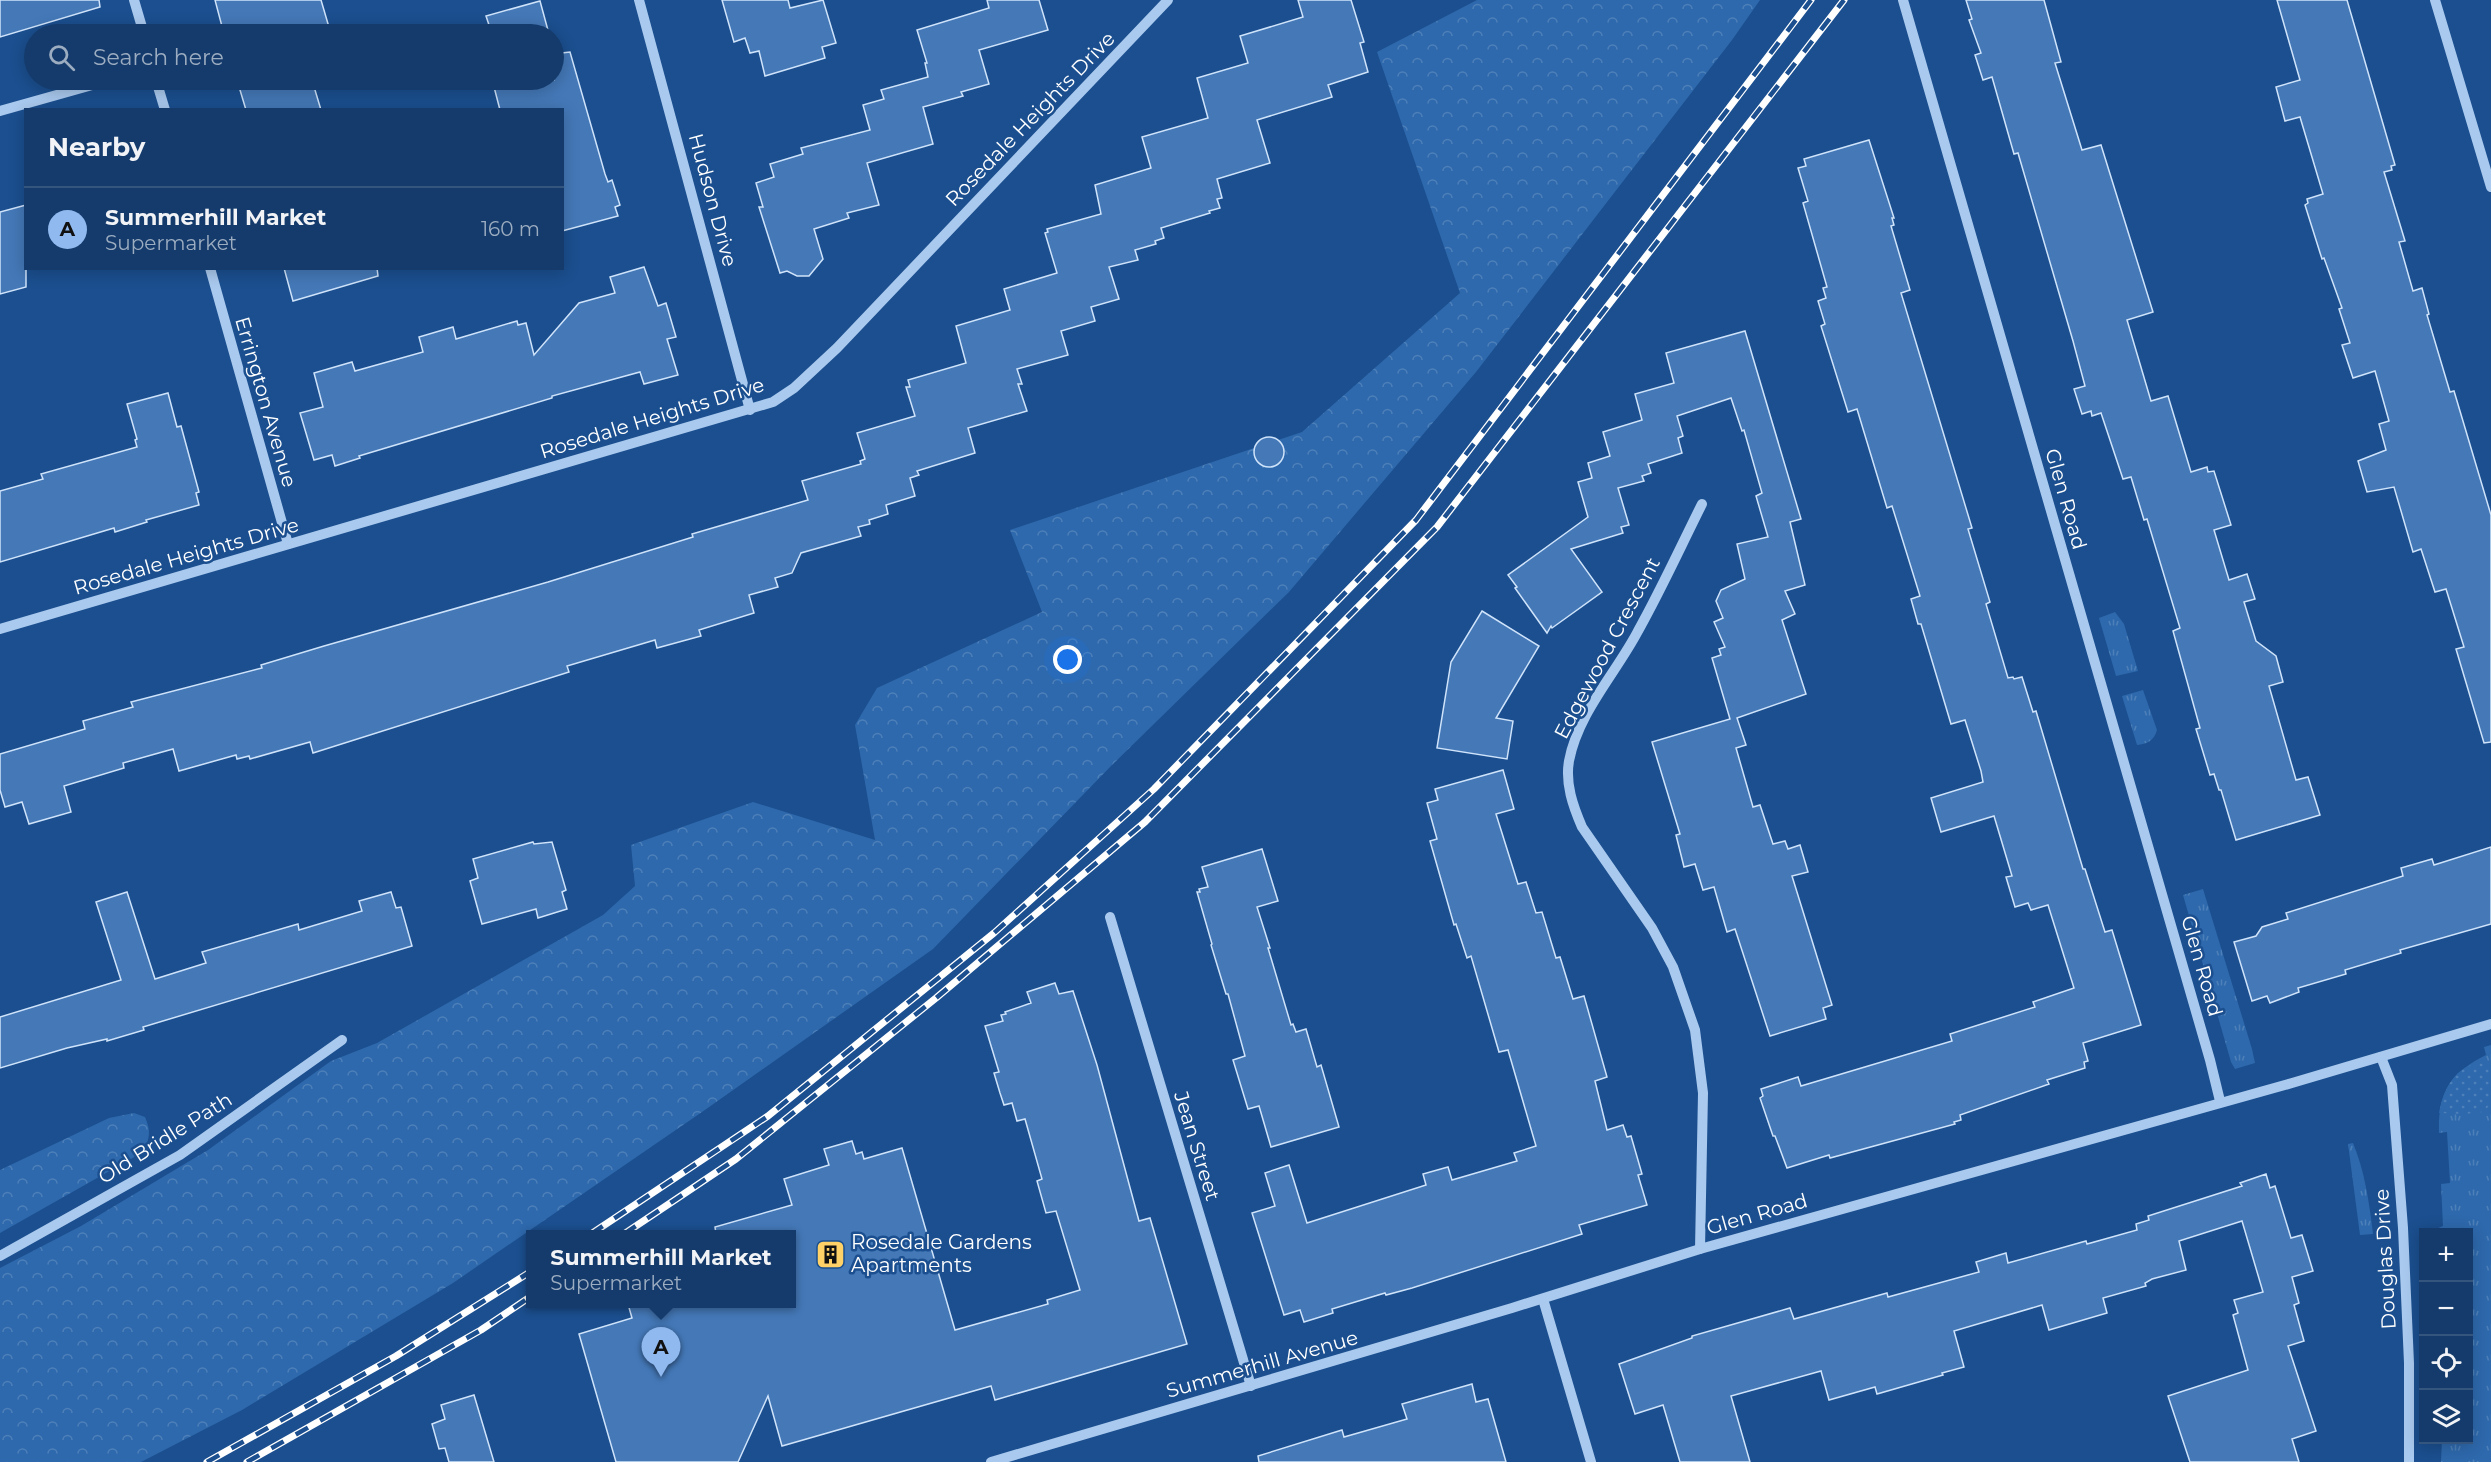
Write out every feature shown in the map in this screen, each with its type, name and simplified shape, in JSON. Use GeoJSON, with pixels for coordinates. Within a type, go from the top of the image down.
{"type":"FeatureCollection","features":[{"type":"Feature","properties":{"kind":"street"},"geometry":{"type":"LineString","coordinates":[[134,0],[141,24]]}},
{"type":"Feature","properties":{"kind":"street","name":"Hudson Drive"},"geometry":{"type":"LineString","coordinates":[[639,0],[750,410]]}},
{"type":"Feature","properties":{"kind":"street","name":"Rosedale Heights Drive"},"geometry":{"type":"LineString","coordinates":[[0,629],[773,402],[794,388],[837,348],[1168,0]]}},
{"type":"Feature","properties":{"kind":"street","name":"Glen Road"},"geometry":{"type":"LineString","coordinates":[[1543,1299],[1700,1249],[2220,1101],[1903,0]]}},
{"type":"Feature","properties":{"kind":"street"},"geometry":{"type":"LineString","coordinates":[[2435,0],[2491,187]]}},
{"type":"Feature","properties":{"kind":"street"},"geometry":{"type":"LineString","coordinates":[[0,111],[75,90]]}},
{"type":"Feature","properties":{"kind":"street"},"geometry":{"type":"LineString","coordinates":[[159,90],[164,108]]}},
{"type":"Feature","properties":{"kind":"street","name":"Errington Avenue"},"geometry":{"type":"LineString","coordinates":[[211,270],[288,544]]}},
{"type":"Feature","properties":{"kind":"street","name":"Edgewood Crescent"},"geometry":{"type":"LineString","coordinates":[[1700,1249],[1703,1093],[1695,1030],[1673,967],[1652,928],[1582,827],[1574,809],[1568,784],[1569,762],[1575,739],[1638,633],[1702,504]]}},
{"type":"Feature","properties":{"kind":"street","name":"Jean Street"},"geometry":{"type":"LineString","coordinates":[[1110,917],[1251,1386]]}},
{"type":"Feature","properties":{"kind":"street"},"geometry":{"type":"LineString","coordinates":[[2220,1101],[2491,1024]]}},
{"type":"Feature","properties":{"kind":"street","name":"Old Bridle Path"},"geometry":{"type":"LineString","coordinates":[[0,1256],[180,1155],[342,1040]]}},
{"type":"Feature","properties":{"kind":"street","name":"Douglas Drive"},"geometry":{"type":"LineString","coordinates":[[2381,1057],[2392,1085],[2403,1228],[2409,1363],[2409,1462]]}},
{"type":"Feature","properties":{"kind":"street"},"geometry":{"type":"LineString","coordinates":[[1543,1299],[1591,1462]]}},
{"type":"Feature","properties":{"kind":"street","name":"Summerhill Avenue"},"geometry":{"type":"LineString","coordinates":[[991,1462],[1543,1299]]}},
{"type":"Feature","properties":{"kind":"green space"},"geometry":{"type":"Polygon","coordinates":[[[1477,0],[1760,0],[1732,40],[1476,372],[1289,592],[1111,766],[933,949],[702,1112],[530,1230],[526,1230],[526,1233],[453,1283],[242,1410],[141,1462],[0,1462],[0,1268],[81,1226],[208,1150],[331,1061],[377,1043],[603,915],[635,886],[631,845],[753,802],[875,840],[855,725],[877,688],[1042,612],[1010,530],[1302,432],[1460,293],[1377,52],[1477,0]]]}},
{"type":"Feature","properties":{"kind":"green space"},"geometry":{"type":"Polygon","coordinates":[[[2115,612],[2124,624],[2138,671],[2116,676],[2099,618],[2115,612]]]}},
{"type":"Feature","properties":{"kind":"green space"},"geometry":{"type":"Polygon","coordinates":[[[2143,690],[2157,730],[2150,741],[2137,745],[2122,696],[2143,690]]]}},
{"type":"Feature","properties":{"kind":"green space"},"geometry":{"type":"Polygon","coordinates":[[[2203,889],[2255,1063],[2235,1069],[2231,1062],[2183,895],[2203,889]]]}},
{"type":"Feature","properties":{"kind":"green space"},"geometry":{"type":"Polygon","coordinates":[[[2491,1045],[2491,1462],[2441,1462],[2442,1444],[2473,1444],[2473,1228],[2438,1228],[2443,1226],[2441,1184],[2450,1183],[2447,1132],[2439,1133],[2439,1119],[2444,1095],[2449,1085],[2463,1069],[2486,1055],[2484,1047],[2491,1045]]]}},
{"type":"Feature","properties":{"kind":"green space"},"geometry":{"type":"Polygon","coordinates":[[[2481,1063],[2490,1065],[2491,1069],[2491,1104],[2483,1112],[2439,1113],[2447,1087],[2452,1080],[2464,1068],[2481,1063]]]}},
{"type":"Feature","properties":{"kind":"green space"},"geometry":{"type":"Polygon","coordinates":[[[134,1113],[145,1117],[148,1126],[148,1138],[143,1152],[0,1233],[0,1170],[109,1118],[134,1113]]]}},
{"type":"Feature","properties":{"kind":"green space"},"geometry":{"type":"Polygon","coordinates":[[[2353,1143],[2364,1176],[2373,1234],[2360,1235],[2348,1144],[2353,1143]]]}},
{"type":"Feature","properties":{"kind":"building"},"geometry":{"type":"Polygon","coordinates":[[[0,0],[99,0],[100,7],[43,24],[24,24],[24,30],[0,37],[0,0]]]}},
{"type":"Feature","properties":{"kind":"building"},"geometry":{"type":"Polygon","coordinates":[[[215,0],[321,0],[328,24],[221,24],[215,0]]]}},
{"type":"Feature","properties":{"kind":"building"},"geometry":{"type":"Polygon","coordinates":[[[722,0],[788,0],[790,8],[823,0],[836,43],[822,47],[825,58],[765,76],[759,51],[750,53],[745,38],[734,42],[722,0]]]}},
{"type":"Feature","properties":{"kind":"building"},"geometry":{"type":"Polygon","coordinates":[[[987,0],[1039,0],[1048,30],[979,50],[989,84],[961,92],[963,96],[923,107],[933,144],[867,163],[879,205],[847,213],[849,218],[814,229],[823,259],[809,276],[797,276],[787,271],[780,273],[759,207],[763,207],[756,183],[774,177],[770,164],[803,154],[801,148],[870,130],[863,105],[884,99],[881,90],[928,77],[925,63],[927,63],[917,30],[989,8],[987,0]]]}},
{"type":"Feature","properties":{"kind":"building"},"geometry":{"type":"Polygon","coordinates":[[[1298,0],[1351,0],[1364,42],[1360,43],[1368,72],[1328,85],[1332,97],[1257,120],[1270,163],[1217,179],[1222,198],[1217,199],[1220,208],[1161,228],[1164,238],[1155,241],[1156,244],[1135,250],[1138,260],[1109,267],[1119,299],[1091,307],[1095,321],[1061,331],[1068,355],[1017,369],[1022,384],[1018,384],[1027,411],[968,428],[975,453],[917,471],[919,475],[910,478],[915,496],[886,505],[888,514],[869,520],[870,524],[858,527],[861,536],[801,553],[792,573],[775,578],[778,587],[749,595],[754,613],[699,630],[701,636],[657,648],[655,640],[567,666],[569,672],[313,753],[310,742],[250,759],[249,756],[237,759],[236,755],[179,771],[173,749],[123,763],[124,768],[64,786],[71,812],[29,824],[22,802],[5,807],[0,790],[0,754],[85,729],[83,721],[133,707],[131,702],[262,668],[261,665],[548,582],[693,537],[692,534],[808,500],[802,481],[861,464],[860,461],[865,459],[857,433],[915,416],[906,387],[910,387],[908,380],[966,363],[956,326],[1010,310],[1004,289],[1057,273],[1045,233],[1048,232],[1047,229],[1101,214],[1095,185],[1151,168],[1142,137],[1208,118],[1197,78],[1248,63],[1240,36],[1303,17],[1298,0]]]}},
{"type":"Feature","properties":{"kind":"building"},"geometry":{"type":"Polygon","coordinates":[[[1966,0],[2044,0],[2061,62],[2055,63],[2082,150],[2101,145],[2153,312],[2127,320],[2151,401],[2168,396],[2191,472],[2207,467],[2208,472],[2214,471],[2231,525],[2214,530],[2229,580],[2247,574],[2255,599],[2244,602],[2256,641],[2276,656],[2283,682],[2269,686],[2296,780],[2308,777],[2320,815],[2236,840],[2221,790],[2219,790],[2214,774],[2210,775],[2196,729],[2200,728],[2173,631],[2180,628],[2147,519],[2144,520],[2131,477],[2123,479],[2101,413],[2092,416],[2091,411],[2082,414],[2074,389],[2085,386],[2073,341],[2018,153],[2014,154],[1992,77],[1983,80],[1975,55],[1981,53],[1969,20],[1972,19],[1966,0]]]}},
{"type":"Feature","properties":{"kind":"building"},"geometry":{"type":"Polygon","coordinates":[[[2277,0],[2347,0],[2395,165],[2391,166],[2392,170],[2384,172],[2405,241],[2399,242],[2413,291],[2422,288],[2429,314],[2427,315],[2450,392],[2454,391],[2491,515],[2491,742],[2484,743],[2456,649],[2464,647],[2446,589],[2435,592],[2421,549],[2413,552],[2394,487],[2367,492],[2358,461],[2386,450],[2379,424],[2389,421],[2375,371],[2353,378],[2342,345],[2350,343],[2339,309],[2342,308],[2324,258],[2322,259],[2305,205],[2308,203],[2307,199],[2323,194],[2300,117],[2285,121],[2276,87],[2300,80],[2277,0]]]}},
{"type":"Feature","properties":{"kind":"building"},"geometry":{"type":"Polygon","coordinates":[[[540,1],[546,24],[489,24],[486,16],[540,1]]]}},
{"type":"Feature","properties":{"kind":"building"},"geometry":{"type":"Polygon","coordinates":[[[570,52],[605,174],[608,182],[612,180],[620,205],[615,207],[618,216],[564,230],[564,108],[499,108],[495,90],[564,90],[564,53],[570,52]]]}},
{"type":"Feature","properties":{"kind":"building"},"geometry":{"type":"Polygon","coordinates":[[[240,90],[315,90],[320,108],[245,108],[240,90]]]}},
{"type":"Feature","properties":{"kind":"building"},"geometry":{"type":"Polygon","coordinates":[[[1869,140],[1894,218],[1892,218],[1894,225],[1891,226],[1910,290],[1901,293],[1972,528],[1968,529],[1990,602],[1986,604],[2008,678],[2022,677],[2033,712],[2036,711],[2083,869],[2085,869],[2105,932],[2112,930],[2141,1025],[2083,1043],[2088,1061],[2084,1062],[2085,1068],[2047,1080],[2049,1084],[1960,1115],[1961,1120],[1954,1122],[1955,1124],[1830,1158],[1829,1155],[1787,1168],[1760,1098],[1763,1096],[1761,1089],[1798,1077],[1801,1086],[1952,1041],[1950,1034],[2035,1007],[2033,1002],[2074,988],[2048,905],[2031,910],[2028,903],[2015,907],[2006,877],[2012,876],[1994,816],[1941,832],[1931,798],[1983,782],[1981,771],[1965,720],[1951,724],[1921,624],[1918,624],[1911,599],[1920,596],[1892,506],[1887,508],[1857,409],[1848,412],[1821,326],[1825,324],[1818,301],[1826,298],[1823,288],[1827,287],[1803,203],[1808,201],[1798,168],[1806,166],[1804,159],[1869,140]]]}},
{"type":"Feature","properties":{"kind":"building"},"geometry":{"type":"Polygon","coordinates":[[[24,206],[26,287],[0,294],[0,212],[24,206]]]}},
{"type":"Feature","properties":{"kind":"building"},"geometry":{"type":"Polygon","coordinates":[[[644,267],[658,306],[666,303],[676,337],[667,339],[678,375],[644,384],[640,372],[552,396],[552,398],[359,456],[360,458],[335,466],[332,455],[314,460],[300,413],[323,407],[314,373],[352,362],[355,371],[423,352],[419,337],[453,327],[456,339],[517,321],[518,325],[526,323],[534,355],[579,303],[615,293],[610,277],[644,267]]]}},
{"type":"Feature","properties":{"kind":"building"},"geometry":{"type":"Polygon","coordinates":[[[285,270],[377,270],[378,276],[293,301],[285,270]]]}},
{"type":"Feature","properties":{"kind":"building"},"geometry":{"type":"Polygon","coordinates":[[[1745,331],[1801,519],[1790,522],[1805,585],[1785,591],[1795,614],[1782,620],[1806,694],[1737,718],[1746,745],[1736,748],[1753,807],[1760,805],[1773,844],[1785,841],[1788,849],[1800,845],[1808,872],[1792,876],[1832,1005],[1823,1008],[1826,1019],[1770,1036],[1735,929],[1727,932],[1714,887],[1703,890],[1695,864],[1684,867],[1676,835],[1680,834],[1652,742],[1730,719],[1712,658],[1721,655],[1719,649],[1725,647],[1714,622],[1723,618],[1716,601],[1721,590],[1745,579],[1737,544],[1768,537],[1756,496],[1762,493],[1744,430],[1742,431],[1731,398],[1677,416],[1683,436],[1678,438],[1682,453],[1648,464],[1651,473],[1642,476],[1644,481],[1618,488],[1629,525],[1621,527],[1623,533],[1571,549],[1602,592],[1552,628],[1551,626],[1547,633],[1508,575],[1588,517],[1578,482],[1592,478],[1588,463],[1610,456],[1603,432],[1642,420],[1635,394],[1674,383],[1666,353],[1745,331]]]}},
{"type":"Feature","properties":{"kind":"building"},"geometry":{"type":"Polygon","coordinates":[[[168,393],[177,427],[181,426],[199,492],[196,493],[199,505],[146,520],[147,522],[115,532],[114,528],[0,562],[0,491],[43,479],[41,474],[137,447],[135,440],[137,439],[127,404],[168,393]]]}},
{"type":"Feature","properties":{"kind":"building"},"geometry":{"type":"Polygon","coordinates":[[[1269,437],[1280,441],[1284,452],[1280,463],[1269,467],[1258,463],[1254,452],[1258,441],[1269,437]]]}},
{"type":"Feature","properties":{"kind":"building"},"geometry":{"type":"Polygon","coordinates":[[[1482,611],[1539,646],[1496,718],[1513,721],[1507,759],[1437,748],[1451,662],[1482,611]]]}},
{"type":"Feature","properties":{"kind":"building"},"geometry":{"type":"Polygon","coordinates":[[[1503,770],[1514,809],[1496,814],[1518,884],[1526,882],[1536,913],[1542,912],[1556,958],[1560,957],[1573,999],[1584,996],[1607,1077],[1595,1081],[1607,1130],[1623,1125],[1627,1137],[1631,1136],[1642,1174],[1638,1175],[1647,1205],[1579,1225],[1582,1234],[1412,1288],[1386,1295],[1385,1293],[1332,1309],[1333,1313],[1304,1322],[1300,1310],[1284,1315],[1252,1213],[1275,1206],[1265,1173],[1289,1165],[1307,1223],[1426,1185],[1423,1174],[1448,1167],[1452,1180],[1517,1161],[1514,1153],[1536,1146],[1508,1050],[1499,1052],[1471,956],[1467,958],[1456,924],[1454,925],[1430,841],[1437,839],[1427,803],[1438,800],[1435,789],[1503,770]]]}},
{"type":"Feature","properties":{"kind":"building"},"geometry":{"type":"Polygon","coordinates":[[[533,842],[534,844],[552,842],[566,890],[562,892],[567,909],[538,918],[536,909],[482,924],[470,881],[478,878],[473,859],[533,842]]]}},
{"type":"Feature","properties":{"kind":"building"},"geometry":{"type":"Polygon","coordinates":[[[2491,847],[2491,924],[2400,950],[2401,953],[2345,970],[2346,974],[2298,988],[2299,992],[2270,1003],[2267,996],[2252,1001],[2234,942],[2256,936],[2262,927],[2288,919],[2286,913],[2403,876],[2401,868],[2432,859],[2434,865],[2491,847]]]}},
{"type":"Feature","properties":{"kind":"building"},"geometry":{"type":"Polygon","coordinates":[[[1262,849],[1278,901],[1257,907],[1270,948],[1268,948],[1291,1025],[1293,1024],[1296,1032],[1306,1029],[1317,1067],[1321,1065],[1339,1127],[1271,1147],[1259,1106],[1248,1109],[1233,1060],[1245,1056],[1197,892],[1200,892],[1199,889],[1208,887],[1202,867],[1262,849]]]}},
{"type":"Feature","properties":{"kind":"building"},"geometry":{"type":"Polygon","coordinates":[[[127,892],[155,979],[206,963],[202,952],[298,924],[299,930],[362,911],[359,901],[391,892],[396,908],[401,907],[412,946],[143,1027],[144,1030],[107,1041],[107,1039],[67,1048],[0,1068],[0,1017],[121,980],[96,902],[127,892]]]}},
{"type":"Feature","properties":{"kind":"building"},"geometry":{"type":"Polygon","coordinates":[[[1055,983],[1059,994],[1073,991],[1097,1065],[1139,1221],[1150,1218],[1187,1344],[995,1400],[991,1386],[782,1446],[768,1396],[738,1462],[616,1462],[579,1334],[632,1318],[629,1308],[796,1308],[796,1230],[715,1230],[715,1227],[792,1205],[784,1179],[829,1165],[824,1149],[852,1141],[856,1154],[862,1152],[864,1159],[902,1148],[955,1330],[1048,1304],[1047,1300],[1080,1290],[1056,1211],[1046,1213],[1037,1181],[1042,1179],[1025,1119],[1017,1121],[1012,1103],[1004,1105],[994,1073],[999,1072],[985,1026],[1003,1021],[1001,1015],[1006,1014],[1005,1012],[1031,1003],[1027,992],[1055,983]]]}},
{"type":"Feature","properties":{"kind":"building"},"geometry":{"type":"Polygon","coordinates":[[[2266,1174],[2270,1188],[2275,1186],[2291,1238],[2302,1235],[2313,1271],[2292,1277],[2299,1303],[2294,1305],[2304,1341],[2288,1346],[2316,1431],[2292,1439],[2299,1462],[2190,1462],[2168,1396],[2248,1370],[2233,1315],[2238,1313],[2234,1300],[2263,1292],[2242,1221],[2179,1241],[2186,1270],[2152,1279],[2145,1283],[2146,1286],[2103,1298],[2107,1313],[2049,1330],[2042,1305],[1954,1331],[1964,1367],[1942,1373],[1943,1375],[1877,1394],[1875,1387],[1829,1400],[1821,1371],[1731,1396],[1750,1462],[1680,1462],[1663,1405],[1635,1414],[1619,1364],[1692,1338],[1692,1336],[1790,1308],[1794,1319],[1887,1293],[1888,1297],[1979,1272],[1976,1262],[2006,1253],[2008,1263],[2086,1241],[2087,1244],[2137,1230],[2136,1224],[2149,1220],[2148,1216],[2242,1186],[2240,1183],[2266,1174]]]}},
{"type":"Feature","properties":{"kind":"building"},"geometry":{"type":"Polygon","coordinates":[[[1472,1384],[1476,1402],[1488,1399],[1506,1462],[1259,1462],[1258,1456],[1342,1430],[1344,1437],[1407,1419],[1402,1404],[1472,1384]]]}},
{"type":"Feature","properties":{"kind":"building"},"geometry":{"type":"Polygon","coordinates":[[[474,1395],[494,1462],[449,1462],[445,1448],[439,1449],[432,1424],[445,1419],[441,1405],[474,1395]]]}},
{"type":"Feature","properties":{"kind":"railway"},"geometry":{"type":"LineString","coordinates":[[597,1230],[768,1116],[994,933],[1154,789],[1416,520],[1811,0]]}},
{"type":"Feature","properties":{"kind":"railway"},"geometry":{"type":"LineString","coordinates":[[630,1230],[736,1159],[936,998],[1145,822],[1437,527],[1844,0]]}},
{"type":"Feature","properties":{"kind":"railway"},"geometry":{"type":"LineString","coordinates":[[207,1462],[396,1356],[526,1275]]}},
{"type":"Feature","properties":{"kind":"railway"},"geometry":{"type":"LineString","coordinates":[[247,1462],[481,1330],[526,1300]]}},
{"type":"Feature","properties":{"kind":"place","name":"Rosedale Gardens Apartments"},"geometry":{"type":"Point","coordinates":[830,1254]}},
{"type":"Feature","properties":{"kind":"place","name":"Summerhill Market"},"geometry":{"type":"Point","coordinates":[661,1377]}}]}
